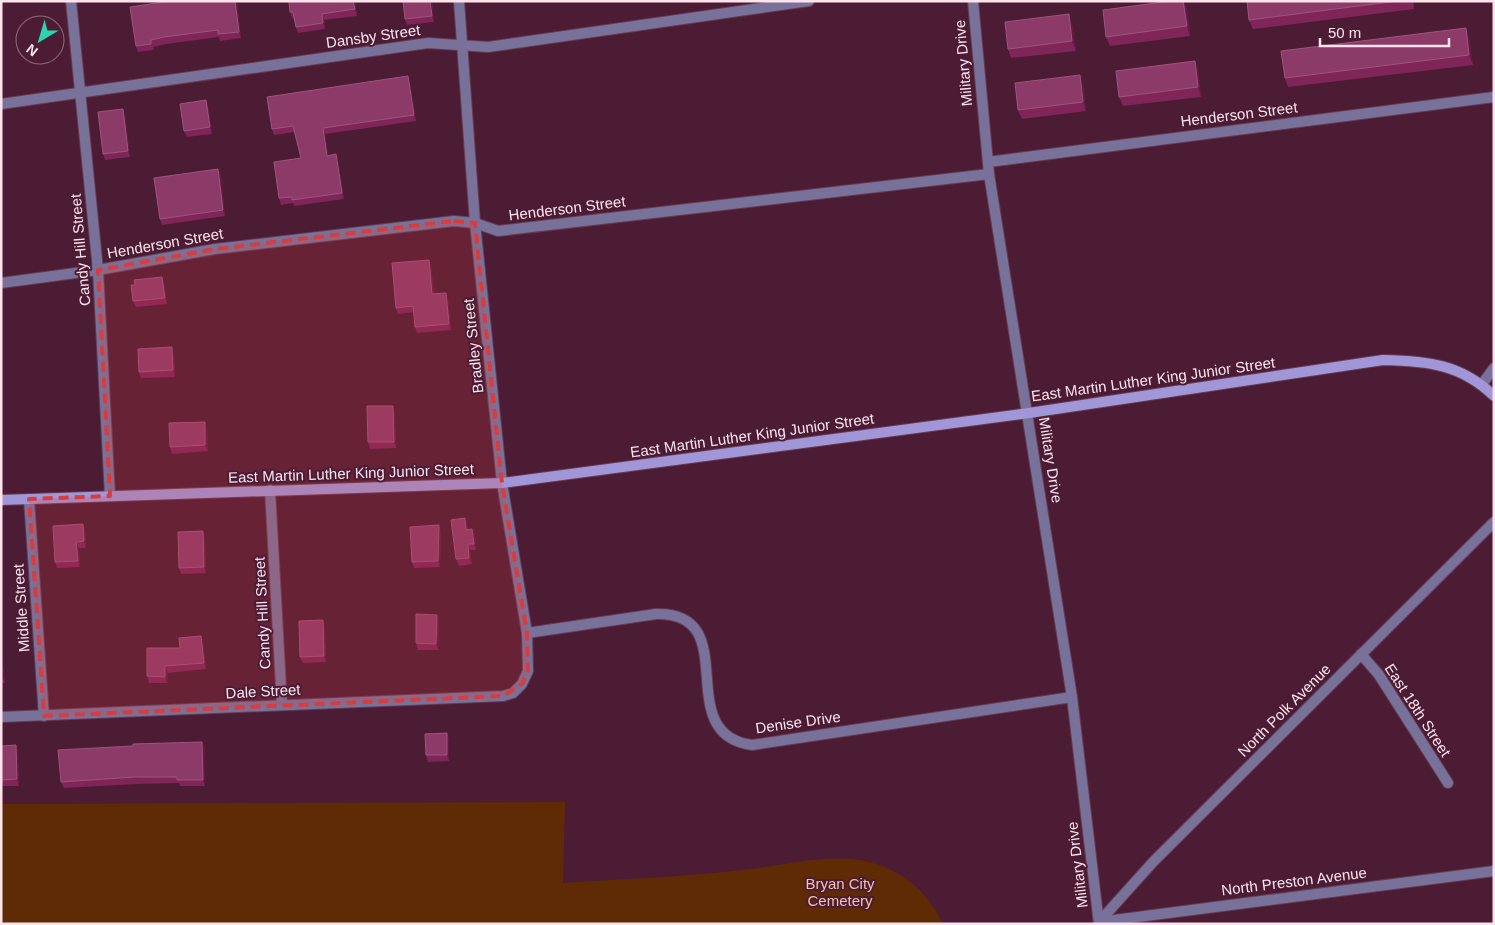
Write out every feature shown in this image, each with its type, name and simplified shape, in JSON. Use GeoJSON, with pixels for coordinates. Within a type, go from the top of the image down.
{"type":"FeatureCollection","features":[{"type":"Feature","properties":{"kind":"street","name":"Candy Hill Street"},"geometry":{"type":"LineString","coordinates":[[71,1],[98,270],[110,496]]}},
{"type":"Feature","properties":{"kind":"street","name":"Bradley Street"},"geometry":{"type":"LineString","coordinates":[[459,1],[475,223],[502,483],[527,633],[528,671],[522,684]]}},
{"type":"Feature","properties":{"kind":"street","name":"Dansby Street"},"geometry":{"type":"LineString","coordinates":[[1,104],[428,43],[488,47],[809,1]]}},
{"type":"Feature","properties":{"kind":"street","name":"Military Drive"},"geometry":{"type":"LineString","coordinates":[[973,1],[989,174],[1029,413],[1072,697],[1099,923]]}},
{"type":"Feature","properties":{"kind":"street","name":"Henderson Street"},"geometry":{"type":"LineString","coordinates":[[988,162],[1494,97]]}},
{"type":"Feature","properties":{"kind":"street","name":"Henderson Street"},"geometry":{"type":"LineString","coordinates":[[1,283],[98,270],[215,249],[454,221],[475,223],[498,231],[989,174]]}},
{"type":"Feature","properties":{"kind":"street","name":"East Martin Luther King Junior Street"},"geometry":{"type":"LineString","coordinates":[[1,500],[502,483],[1029,413],[1383,360],[1422,361],[1454,369],[1482,384],[1494,396]]}},
{"type":"Feature","properties":{"kind":"street"},"geometry":{"type":"LineString","coordinates":[[1482,384],[1494,368]]}},
{"type":"Feature","properties":{"kind":"street","name":"Candy Hill Street"},"geometry":{"type":"LineString","coordinates":[[270,490],[282,705]]}},
{"type":"Feature","properties":{"kind":"street","name":"Middle Street"},"geometry":{"type":"LineString","coordinates":[[28,499],[44,716]]}},
{"type":"Feature","properties":{"kind":"street","name":"North Polk Avenue"},"geometry":{"type":"LineString","coordinates":[[1099,923],[1153,862],[1494,522]]}},
{"type":"Feature","properties":{"kind":"street","name":"Denise Drive"},"geometry":{"type":"LineString","coordinates":[[527,633],[656,614],[673,614],[684,618],[695,626],[700,635],[704,648],[711,711],[717,724],[723,732],[735,740],[752,745],[1072,697]]}},
{"type":"Feature","properties":{"kind":"street","name":"East 18th Street"},"geometry":{"type":"LineString","coordinates":[[1361,654],[1379,675],[1448,783]]}},
{"type":"Feature","properties":{"kind":"street","name":"Dale Street"},"geometry":{"type":"LineString","coordinates":[[1,717],[503,696],[513,693],[522,684]]}},
{"type":"Feature","properties":{"kind":"street","name":"North Preston Avenue"},"geometry":{"type":"LineString","coordinates":[[1099,923],[1494,871]]}},
{"type":"Feature","properties":{"kind":"highlighted area"},"geometry":{"type":"Polygon","coordinates":[[[454,221],[475,223],[502,483],[527,633],[528,671],[522,684],[503,696],[44,716],[29,499],[110,496],[98,270],[215,249],[454,221]]]}},
{"type":"Feature","properties":{"kind":"green space","name":"Bryan City Cemetery"},"geometry":{"type":"Polygon","coordinates":[[[565,802],[563,883],[697,874],[820,859],[851,859],[879,865],[902,876],[930,902],[943,924],[1,924],[1,804],[565,802]]]}},
{"type":"Feature","properties":{"kind":"building"},"geometry":{"type":"Polygon","coordinates":[[[171,1],[235,1],[239,32],[218,34],[218,30],[164,37],[151,40],[151,44],[136,46],[130,7],[171,1]]]}},
{"type":"Feature","properties":{"kind":"building"},"geometry":{"type":"Polygon","coordinates":[[[289,1],[353,1],[355,9],[322,14],[323,23],[296,27],[293,12],[290,12],[289,1]]]}},
{"type":"Feature","properties":{"kind":"building"},"geometry":{"type":"Polygon","coordinates":[[[403,1],[430,1],[432,16],[405,19],[403,1]]]}},
{"type":"Feature","properties":{"kind":"building"},"geometry":{"type":"Polygon","coordinates":[[[1183,1],[1187,26],[1106,37],[1103,10],[1183,1]]]}},
{"type":"Feature","properties":{"kind":"building"},"geometry":{"type":"Polygon","coordinates":[[[1247,1],[1398,1],[1249,20],[1247,1]]]}},
{"type":"Feature","properties":{"kind":"building"},"geometry":{"type":"Polygon","coordinates":[[[1069,14],[1072,41],[1008,49],[1005,22],[1069,14]]]}},
{"type":"Feature","properties":{"kind":"building"},"geometry":{"type":"Polygon","coordinates":[[[1466,28],[1469,55],[1285,78],[1281,51],[1466,28]]]}},
{"type":"Feature","properties":{"kind":"building"},"geometry":{"type":"Polygon","coordinates":[[[1195,61],[1198,87],[1119,97],[1116,71],[1195,61]]]}},
{"type":"Feature","properties":{"kind":"building"},"geometry":{"type":"Polygon","coordinates":[[[1080,75],[1083,102],[1018,110],[1015,83],[1080,75]]]}},
{"type":"Feature","properties":{"kind":"building"},"geometry":{"type":"Polygon","coordinates":[[[408,76],[414,115],[323,128],[327,156],[336,154],[342,193],[292,200],[292,197],[279,198],[274,162],[301,158],[293,126],[272,129],[267,97],[408,76]]]}},
{"type":"Feature","properties":{"kind":"building"},"geometry":{"type":"Polygon","coordinates":[[[206,100],[210,127],[184,131],[180,104],[206,100]]]}},
{"type":"Feature","properties":{"kind":"building"},"geometry":{"type":"Polygon","coordinates":[[[123,109],[128,151],[103,154],[98,112],[123,109]]]}},
{"type":"Feature","properties":{"kind":"building"},"geometry":{"type":"Polygon","coordinates":[[[218,169],[223,210],[160,219],[154,178],[218,169]]]}},
{"type":"Feature","properties":{"kind":"building"},"geometry":{"type":"Polygon","coordinates":[[[429,260],[432,294],[446,293],[449,324],[415,327],[413,306],[396,308],[392,263],[429,260]]]}},
{"type":"Feature","properties":{"kind":"building"},"geometry":{"type":"Polygon","coordinates":[[[162,277],[165,298],[133,301],[131,285],[135,285],[134,280],[162,277]]]}},
{"type":"Feature","properties":{"kind":"building"},"geometry":{"type":"Polygon","coordinates":[[[172,347],[173,370],[139,372],[138,349],[172,347]]]}},
{"type":"Feature","properties":{"kind":"building"},"geometry":{"type":"Polygon","coordinates":[[[367,406],[393,406],[394,442],[368,442],[367,406]]]}},
{"type":"Feature","properties":{"kind":"building"},"geometry":{"type":"Polygon","coordinates":[[[205,422],[205,445],[170,447],[169,423],[205,422]]]}},
{"type":"Feature","properties":{"kind":"building"},"geometry":{"type":"Polygon","coordinates":[[[465,518],[466,530],[472,529],[474,544],[468,544],[469,558],[456,559],[451,520],[465,518]]]}},
{"type":"Feature","properties":{"kind":"building"},"geometry":{"type":"Polygon","coordinates":[[[83,524],[84,541],[76,542],[78,561],[55,562],[53,526],[83,524]]]}},
{"type":"Feature","properties":{"kind":"building"},"geometry":{"type":"Polygon","coordinates":[[[439,525],[438,561],[412,562],[410,527],[439,525]]]}},
{"type":"Feature","properties":{"kind":"building"},"geometry":{"type":"Polygon","coordinates":[[[203,531],[204,567],[179,568],[178,532],[203,531]]]}},
{"type":"Feature","properties":{"kind":"building"},"geometry":{"type":"Polygon","coordinates":[[[416,614],[437,615],[436,644],[416,643],[416,614]]]}},
{"type":"Feature","properties":{"kind":"building"},"geometry":{"type":"Polygon","coordinates":[[[323,620],[324,656],[300,657],[299,621],[323,620]]]}},
{"type":"Feature","properties":{"kind":"building"},"geometry":{"type":"Polygon","coordinates":[[[201,636],[204,663],[165,666],[165,677],[147,676],[147,648],[180,648],[179,638],[201,636]]]}},
{"type":"Feature","properties":{"kind":"building"},"geometry":{"type":"Polygon","coordinates":[[[447,733],[447,755],[426,755],[425,734],[447,733]]]}},
{"type":"Feature","properties":{"kind":"building"},"geometry":{"type":"Polygon","coordinates":[[[202,742],[203,780],[177,780],[177,777],[134,777],[61,782],[58,750],[133,746],[133,744],[202,742]]]}},
{"type":"Feature","properties":{"kind":"building"},"geometry":{"type":"Polygon","coordinates":[[[16,745],[17,779],[1,780],[1,746],[16,745]]]}}]}
